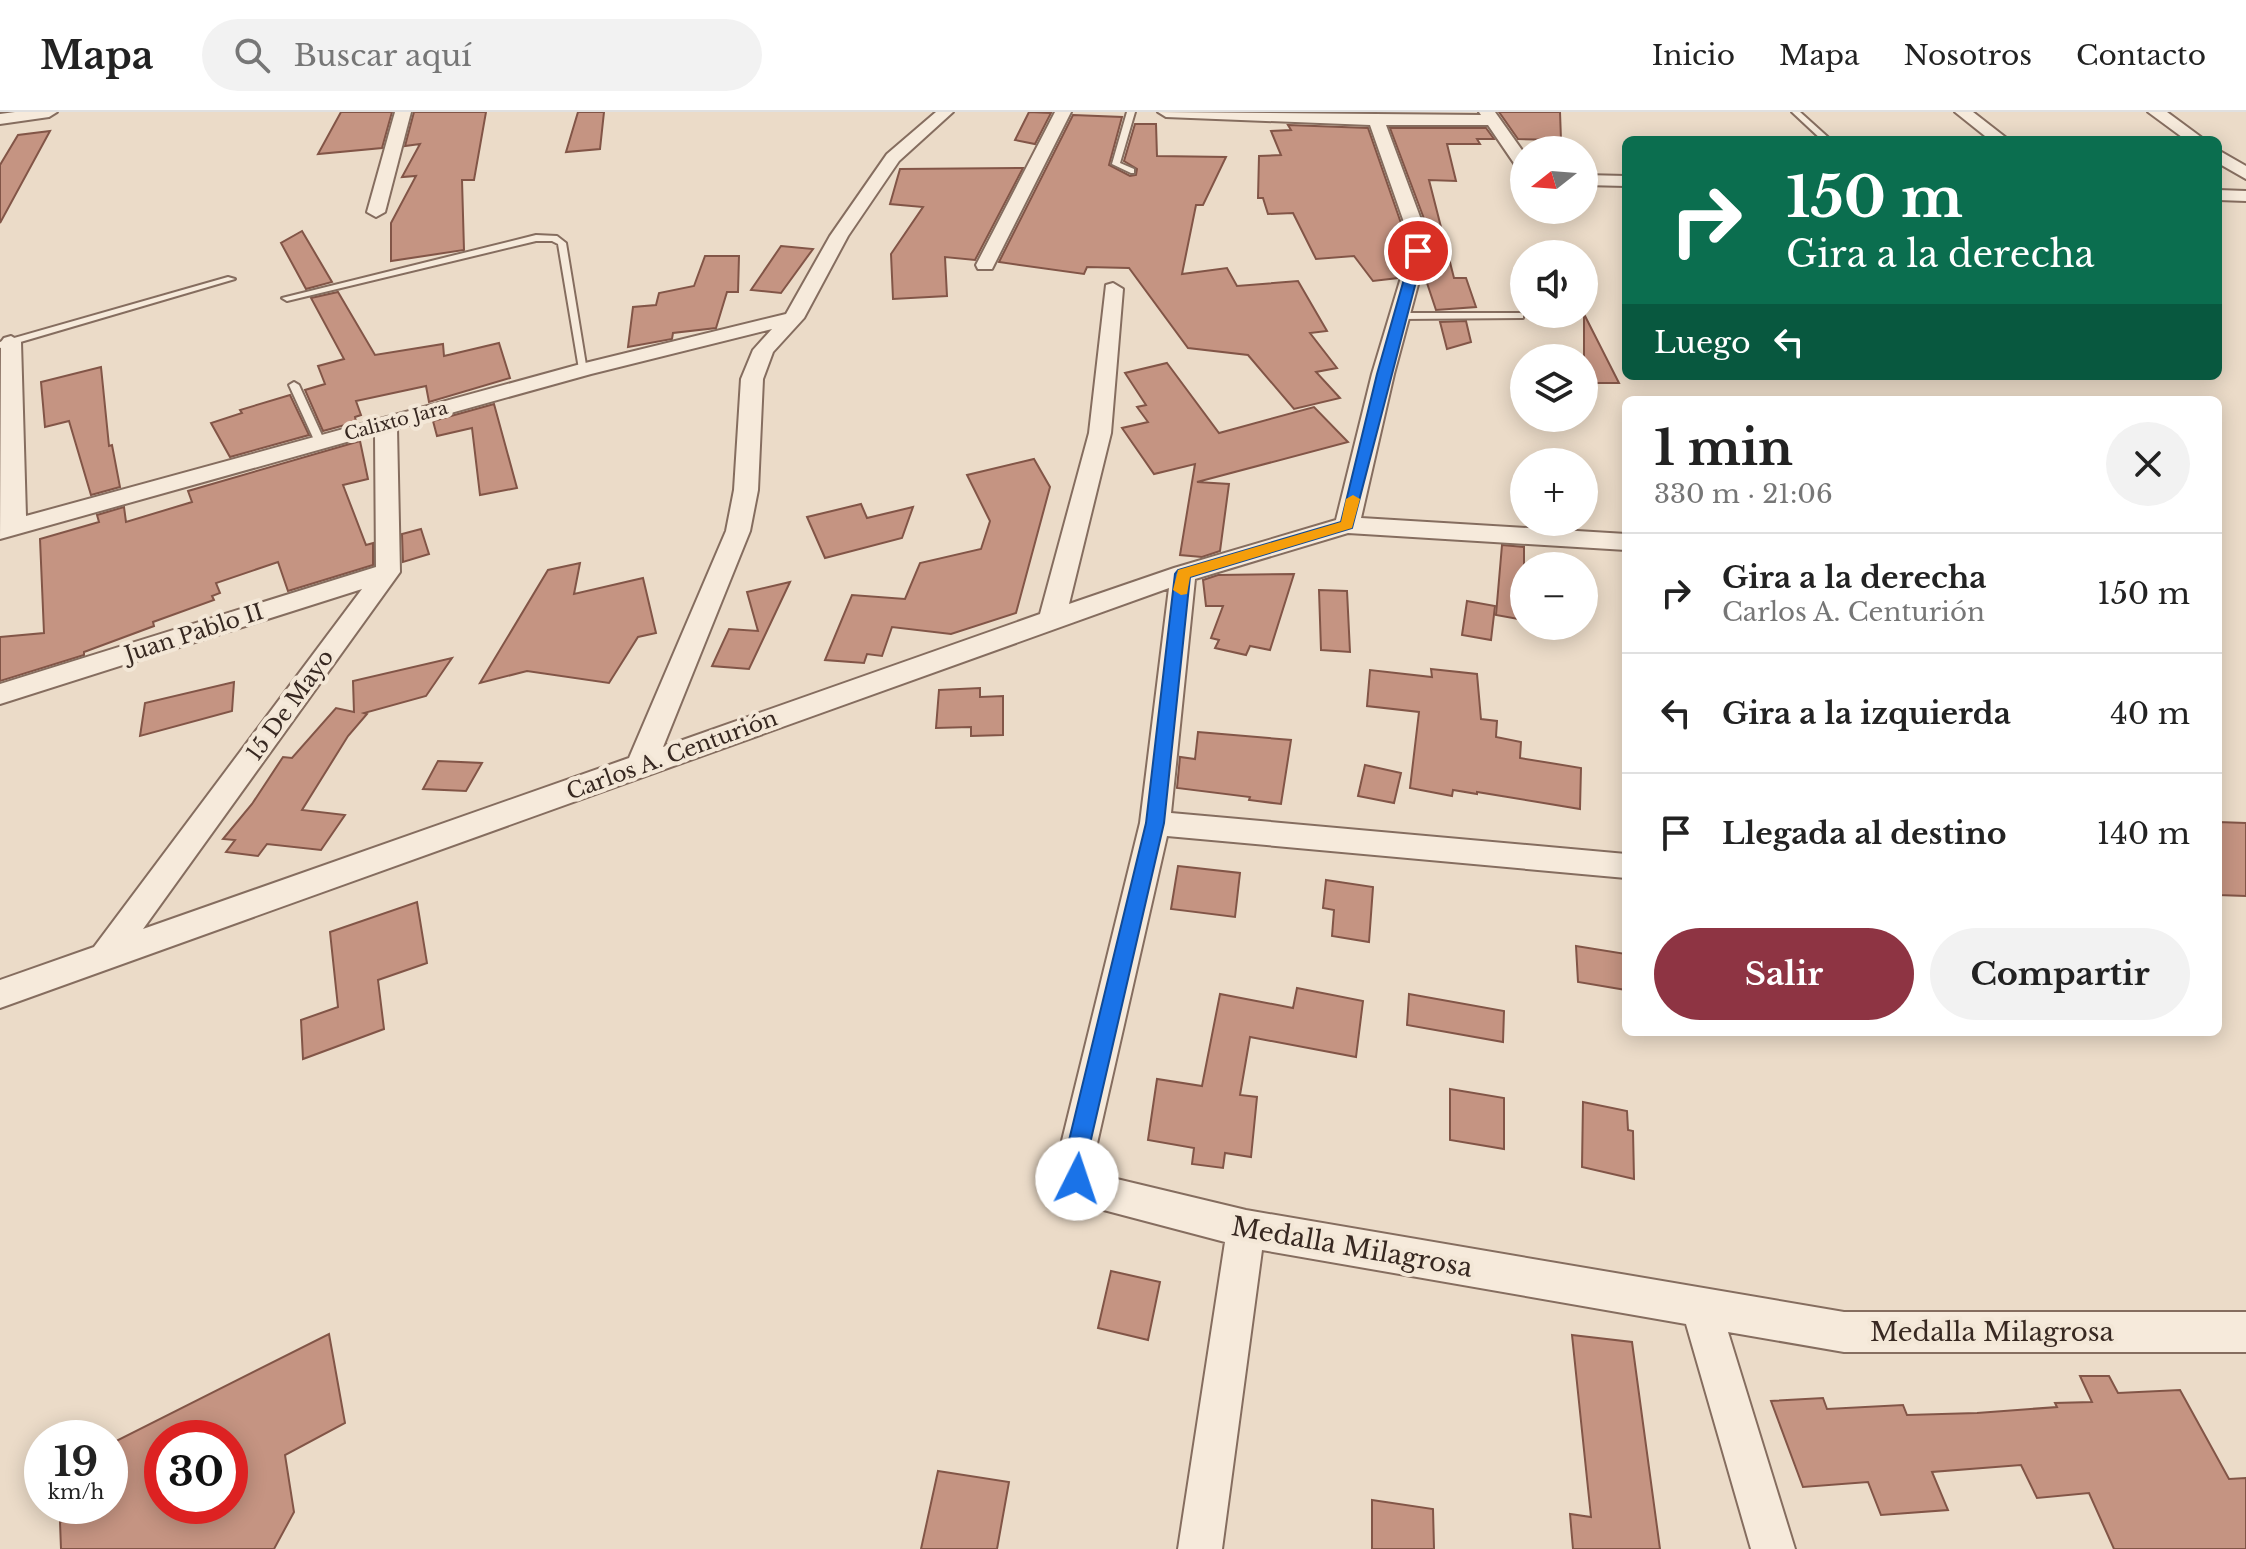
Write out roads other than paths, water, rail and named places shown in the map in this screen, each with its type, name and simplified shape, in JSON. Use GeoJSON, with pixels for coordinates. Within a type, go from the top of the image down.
{"type":"FeatureCollection","features":[{"type":"Feature","properties":{"kind":"street"},"geometry":{"type":"LineString","coordinates":[[0,133],[8,118],[49,112]]}},
{"type":"Feature","properties":{"kind":"street"},"geometry":{"type":"LineString","coordinates":[[376,212],[403,112]]}},
{"type":"Feature","properties":{"kind":"street"},"geometry":{"type":"LineString","coordinates":[[640,767],[738,531],[746,490],[752,379],[756,362],[763,350],[794,318],[839,236],[893,158],[945,112]]}},
{"type":"Feature","properties":{"kind":"street"},"geometry":{"type":"LineString","coordinates":[[985,265],[1063,112]]}},
{"type":"Feature","properties":{"kind":"street"},"geometry":{"type":"LineString","coordinates":[[1166,112],[1376,120],[1490,116],[1510,145]]}},
{"type":"Feature","properties":{"kind":"street"},"geometry":{"type":"LineString","coordinates":[[1963,112],[1996,136]]}},
{"type":"Feature","properties":{"kind":"street"},"geometry":{"type":"LineString","coordinates":[[2156,112],[2191,136]]}},
{"type":"Feature","properties":{"kind":"street"},"geometry":{"type":"LineString","coordinates":[[1376,120],[1414,225],[1418,251],[1402,316],[1383,374],[1347,525],[1622,542]]}},
{"type":"Feature","properties":{"kind":"street"},"geometry":{"type":"LineString","coordinates":[[2222,158],[2246,174]]}},
{"type":"Feature","properties":{"kind":"street"},"geometry":{"type":"LineString","coordinates":[[1598,180],[1622,181]]}},
{"type":"Feature","properties":{"kind":"street"},"geometry":{"type":"LineString","coordinates":[[2222,195],[2246,196]]}},
{"type":"Feature","properties":{"kind":"street"},"geometry":{"type":"LineString","coordinates":[[1052,619],[1100,433],[1113,289]]}},
{"type":"Feature","properties":{"kind":"street","name":"Calixto Jara"},"geometry":{"type":"LineString","coordinates":[[7,529],[584,369],[794,318]]}},
{"type":"Feature","properties":{"kind":"street"},"geometry":{"type":"LineString","coordinates":[[5,343],[7,529]]}},
{"type":"Feature","properties":{"kind":"street"},"geometry":{"type":"LineString","coordinates":[[386,424],[388,572]]}},
{"type":"Feature","properties":{"kind":"street","name":"Carlos A. Centurión"},"geometry":{"type":"LineString","coordinates":[[0,994],[1052,619],[1183,574],[1347,525]]}},
{"type":"Feature","properties":{"kind":"street","name":"Juan Pablo II"},"geometry":{"type":"LineString","coordinates":[[0,694],[388,572]]}},
{"type":"Feature","properties":{"kind":"street","name":"15 De Mayo"},"geometry":{"type":"LineString","coordinates":[[105,957],[388,572]]}},
{"type":"Feature","properties":{"kind":"street","name":"Medalla Milagrosa"},"geometry":{"type":"LineString","coordinates":[[1183,574],[1155,823],[1075,1161],[1077,1179],[1090,1190],[1246,1229],[1844,1332],[2244,1336]]}},
{"type":"Feature","properties":{"kind":"street"},"geometry":{"type":"LineString","coordinates":[[1155,823],[1622,866]]}},
{"type":"Feature","properties":{"kind":"street"},"geometry":{"type":"LineString","coordinates":[[1200,1549],[1246,1229]]}},
{"type":"Feature","properties":{"kind":"street"},"geometry":{"type":"LineString","coordinates":[[1701,1309],[1773,1549]]}},
{"type":"Feature","properties":{"kind":"lane"},"geometry":{"type":"LineString","coordinates":[[1131,112],[1116,164],[1131,171]]}},
{"type":"Feature","properties":{"kind":"lane"},"geometry":{"type":"LineString","coordinates":[[1796,112],[1823,136]]}},
{"type":"Feature","properties":{"kind":"lane"},"geometry":{"type":"LineString","coordinates":[[287,298],[536,238],[554,238],[562,243],[584,369]]}},
{"type":"Feature","properties":{"kind":"lane"},"geometry":{"type":"LineString","coordinates":[[5,343],[231,279]]}},
{"type":"Feature","properties":{"kind":"lane"},"geometry":{"type":"LineString","coordinates":[[1402,316],[1510,316]]}},
{"type":"Feature","properties":{"kind":"lane"},"geometry":{"type":"LineString","coordinates":[[294,385],[320,442]]}}]}
